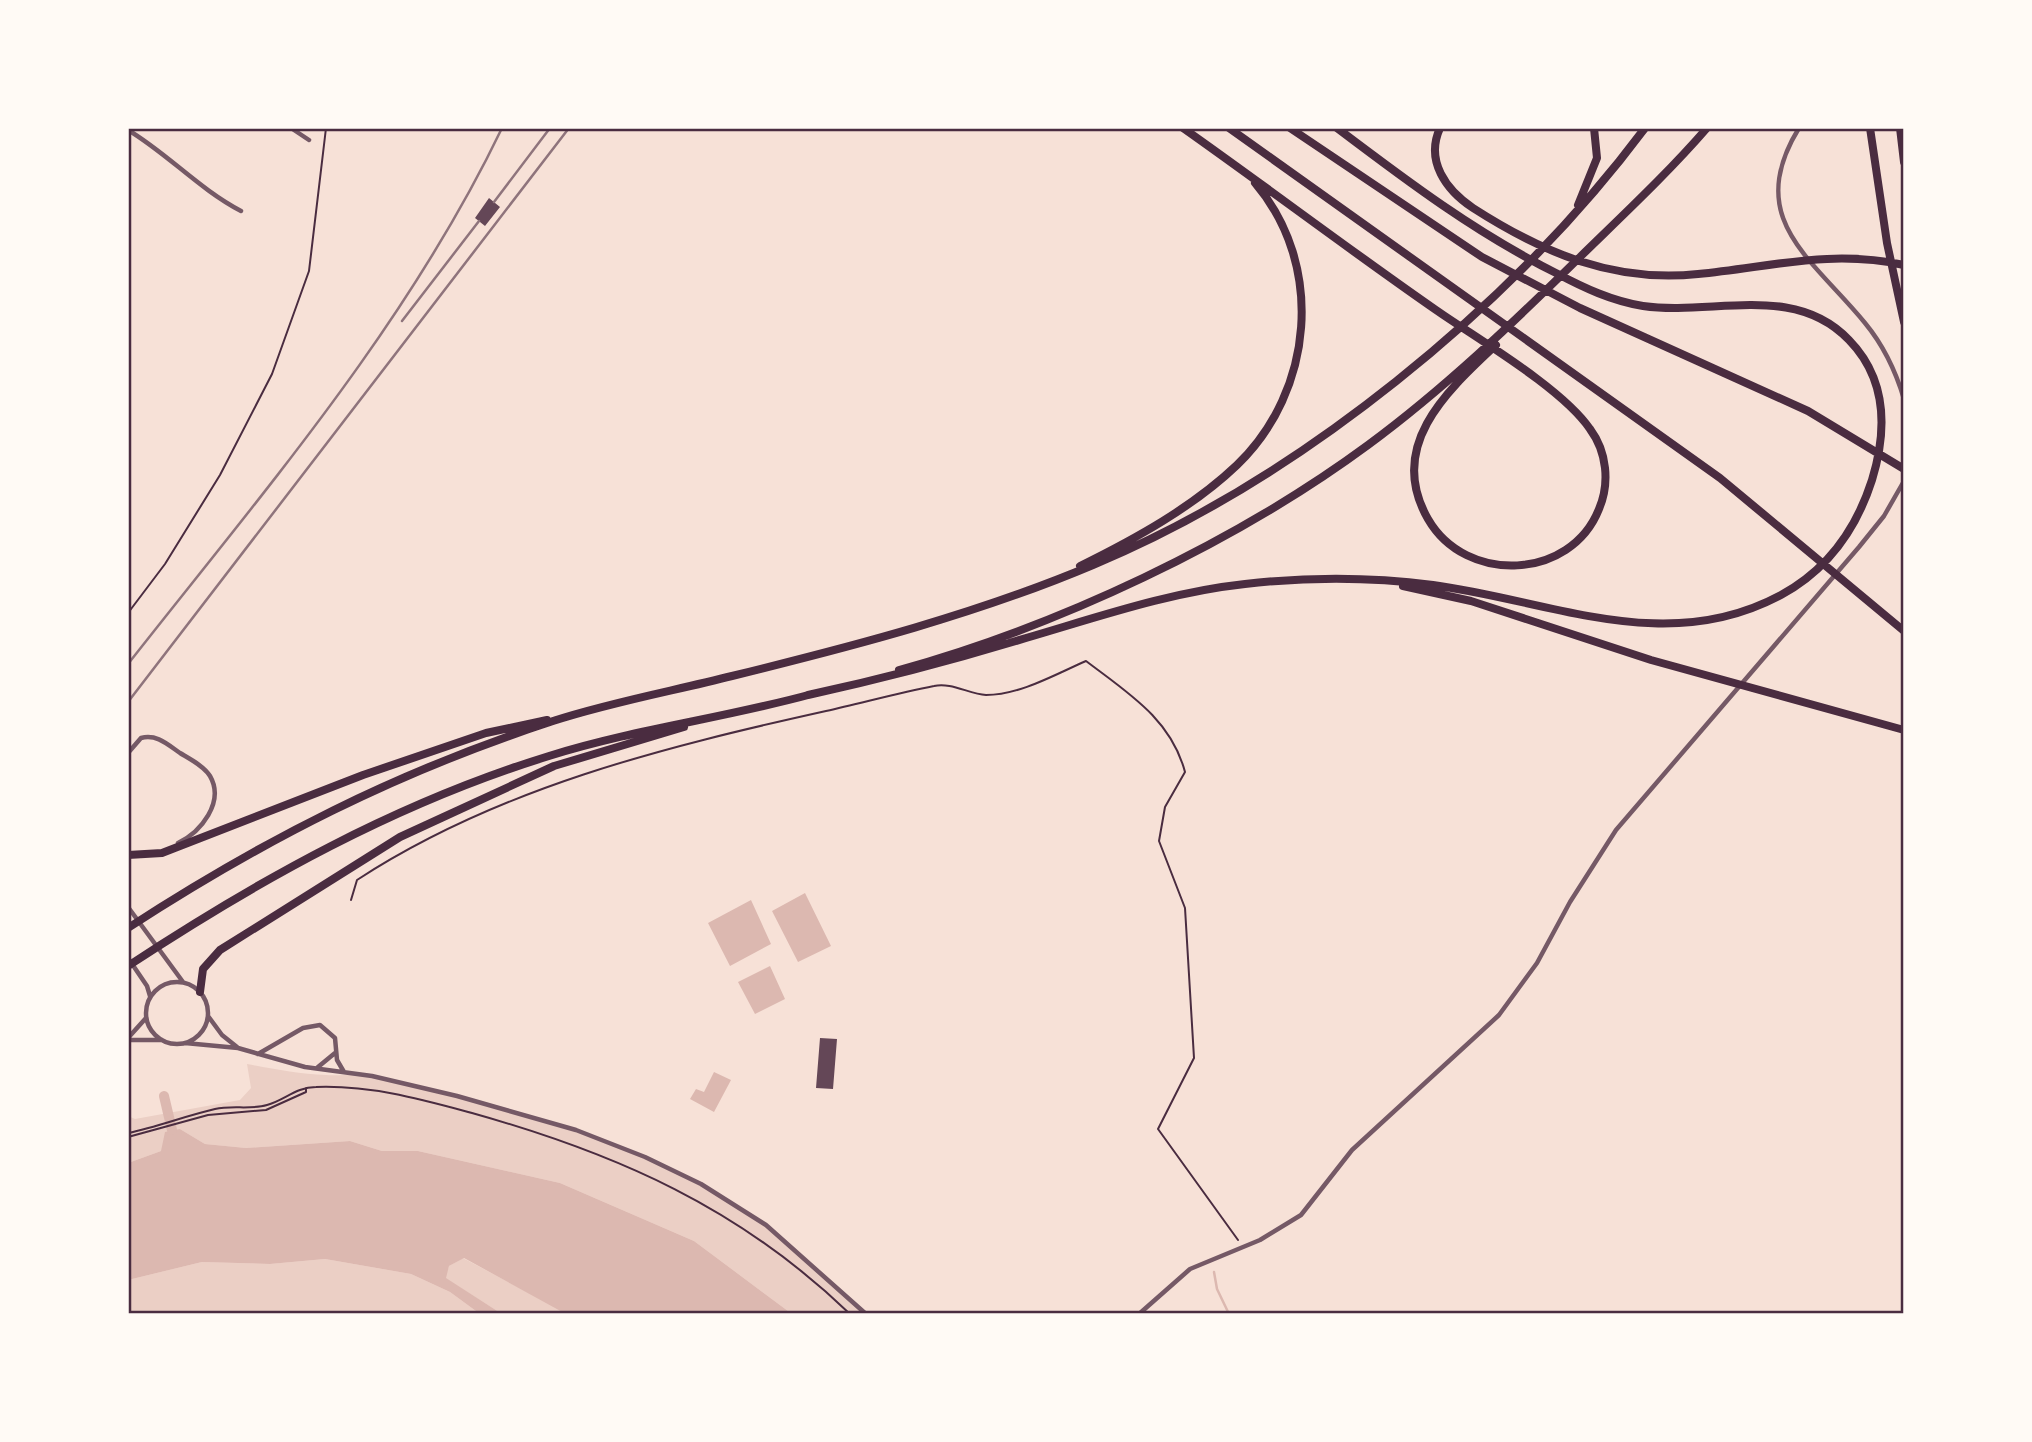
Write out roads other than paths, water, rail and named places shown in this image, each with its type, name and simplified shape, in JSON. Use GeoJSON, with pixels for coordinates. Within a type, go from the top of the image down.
{"type":"FeatureCollection","features":[{"type":"Feature","properties":{"kind":"highway"},"geometry":{"type":"LineString","coordinates":[[1183,128],[1428,304],[1527,374],[1576,412],[1592,430],[1602,451],[1605,484],[1594,519],[1571,546],[1538,563],[1499,566],[1461,552],[1431,524],[1421,504],[1415,481],[1420,438],[1430,417],[1451,389],[1610,228],[1707,128]]}},
{"type":"Feature","properties":{"kind":"highway"},"geometry":{"type":"LineString","coordinates":[[1229,128],[1720,478],[1904,631]]}},
{"type":"Feature","properties":{"kind":"highway"},"geometry":{"type":"LineString","coordinates":[[1290,128],[1482,257],[1580,308],[1760,388],[1866,443],[1904,469]]}},
{"type":"Feature","properties":{"kind":"highway"},"geometry":{"type":"LineString","coordinates":[[128,966],[208,913],[281,871],[383,819],[550,755],[914,672],[1123,609],[1192,592],[1273,581],[1387,582],[1463,589],[1615,621],[1664,626],[1740,615],[1812,576],[1837,549],[1859,513],[1877,464],[1882,437],[1878,384],[1850,340],[1816,315],[1785,306],[1754,304],[1664,308],[1626,303],[1598,293],[1495,241],[1414,188],[1337,128]]}},
{"type":"Feature","properties":{"kind":"highway"},"geometry":{"type":"LineString","coordinates":[[1440,128],[1434,153],[1442,178],[1466,203],[1545,250],[1605,270],[1675,276],[1779,261],[1851,257],[1904,265]]}},
{"type":"Feature","properties":{"kind":"highway"},"geometry":{"type":"LineString","coordinates":[[1576,210],[1595,166],[1597,149],[1594,128]]}},
{"type":"Feature","properties":{"kind":"highway"},"geometry":{"type":"LineString","coordinates":[[128,928],[281,835],[361,795],[557,719],[894,635],[1045,582],[1144,542],[1232,494],[1353,417],[1473,313],[1576,210],[1645,128]]}},
{"type":"Feature","properties":{"kind":"highway"},"geometry":{"type":"LineString","coordinates":[[1871,128],[1887,243],[1904,322]]}},
{"type":"Feature","properties":{"kind":"highway"},"geometry":{"type":"LineString","coordinates":[[1900,128],[1904,162]]}},
{"type":"Feature","properties":{"kind":"highway"},"geometry":{"type":"LineString","coordinates":[[1045,582],[1146,530],[1218,481],[1255,445],[1284,397],[1298,348],[1302,289],[1287,233],[1274,208],[1247,173]]}},
{"type":"Feature","properties":{"kind":"highway"},"geometry":{"type":"LineString","coordinates":[[808,695],[912,666],[1020,630],[1112,590],[1245,525],[1368,445],[1503,333],[1610,228]]}},
{"type":"Feature","properties":{"kind":"highway"},"geometry":{"type":"LineString","coordinates":[[1387,582],[1471,601],[1651,660],[1904,730]]}},
{"type":"Feature","properties":{"kind":"highway"},"geometry":{"type":"LineString","coordinates":[[200,992],[202,969],[220,950],[400,837],[554,766],[738,712]]}},
{"type":"Feature","properties":{"kind":"highway"},"geometry":{"type":"LineString","coordinates":[[128,854],[162,853],[363,775],[486,733],[534,721],[557,719]]}},
{"type":"Feature","properties":{"kind":"street"},"geometry":{"type":"LineString","coordinates":[[291,128],[309,140]]}},
{"type":"Feature","properties":{"kind":"street"},"geometry":{"type":"LineString","coordinates":[[1799,128],[1790,142],[1777,180],[1780,209],[1797,247],[1866,324],[1882,348],[1895,371],[1904,399]]}},
{"type":"Feature","properties":{"kind":"street"},"geometry":{"type":"LineString","coordinates":[[128,130],[156,147],[212,195],[241,211]]}},
{"type":"Feature","properties":{"kind":"street"},"geometry":{"type":"LineString","coordinates":[[1139,1314],[1190,1269],[1243,1247],[1301,1215],[1352,1150],[1499,1016],[1537,963],[1570,902],[1616,830],[1726,698],[1859,547],[1884,516],[1904,481]]}},
{"type":"Feature","properties":{"kind":"street"},"geometry":{"type":"LineString","coordinates":[[128,753],[141,738],[156,737],[204,769],[214,786],[211,810],[195,833],[163,848],[128,854]]}},
{"type":"Feature","properties":{"kind":"street"},"geometry":{"type":"LineString","coordinates":[[128,907],[175,974],[200,992],[207,1003],[208,1016],[201,1033],[185,1044]]}},
{"type":"Feature","properties":{"kind":"street"},"geometry":{"type":"LineString","coordinates":[[128,958],[147,986],[150,997],[146,1017],[128,1039]]}},
{"type":"Feature","properties":{"kind":"street"},"geometry":{"type":"LineString","coordinates":[[150,997],[164,985],[183,982]]}},
{"type":"Feature","properties":{"kind":"street"},"geometry":{"type":"LineString","coordinates":[[208,1016],[222,1035],[238,1048]]}},
{"type":"Feature","properties":{"kind":"street"},"geometry":{"type":"LineString","coordinates":[[146,1017],[151,1030],[162,1040]]}},
{"type":"Feature","properties":{"kind":"street"},"geometry":{"type":"LineString","coordinates":[[257,1054],[314,1024],[326,1027],[334,1034],[339,1066],[344,1073]]}},
{"type":"Feature","properties":{"kind":"street"},"geometry":{"type":"LineString","coordinates":[[128,1039],[238,1048],[315,1068],[393,1080],[527,1115],[645,1157],[701,1184],[766,1225],[866,1314]]}},
{"type":"Feature","properties":{"kind":"street"},"geometry":{"type":"LineString","coordinates":[[315,1068],[336,1052]]}},
{"type":"Feature","properties":{"kind":"waterway"},"geometry":{"type":"LineString","coordinates":[[164,1096],[172,1130]]}},
{"type":"Feature","properties":{"kind":"waterway"},"geometry":{"type":"LineString","coordinates":[[1214,1272],[1217,1289],[1229,1314]]}},
{"type":"Feature","properties":{"kind":"railway"},"geometry":{"type":"LineString","coordinates":[[128,664],[281,471],[378,339],[464,201],[502,128]]}},
{"type":"Feature","properties":{"kind":"railway"},"geometry":{"type":"LineString","coordinates":[[494,202],[550,128]]}},
{"type":"Feature","properties":{"kind":"railway"},"geometry":{"type":"LineString","coordinates":[[128,702],[569,128]]}},
{"type":"Feature","properties":{"kind":"railway"},"geometry":{"type":"LineString","coordinates":[[402,321],[479,221]]}}]}
